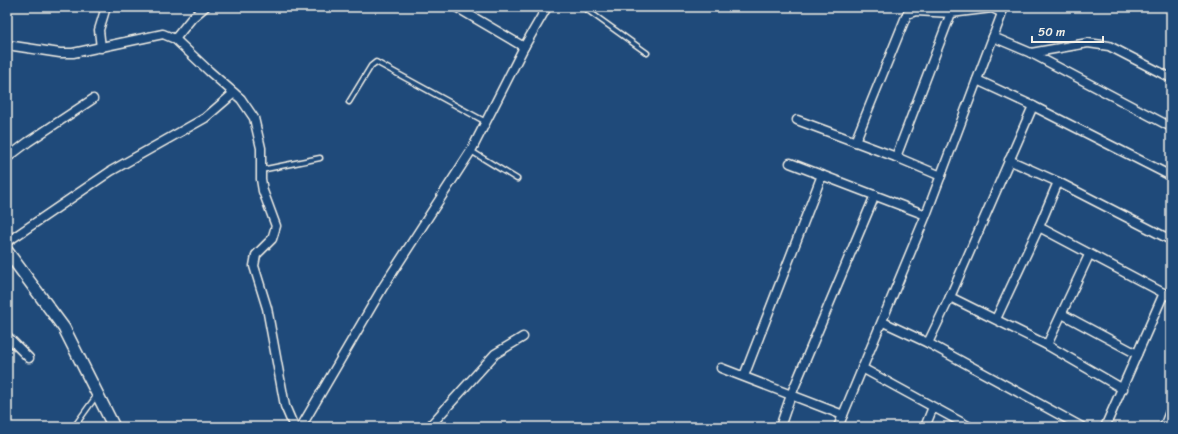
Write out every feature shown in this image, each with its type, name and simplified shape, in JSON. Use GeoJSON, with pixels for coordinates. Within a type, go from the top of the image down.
{"type":"FeatureCollection","features":[{"type":"Feature","properties":{"kind":"main road"},"geometry":{"type":"LineString","coordinates":[[7,251],[64,328],[114,427]]}},
{"type":"Feature","properties":{"kind":"street"},"geometry":{"type":"LineString","coordinates":[[101,48],[99,30],[106,7]]}},
{"type":"Feature","properties":{"kind":"street"},"geometry":{"type":"LineString","coordinates":[[175,39],[192,18],[205,7]]}},
{"type":"Feature","properties":{"kind":"street"},"geometry":{"type":"LineString","coordinates":[[456,7],[524,47]]}},
{"type":"Feature","properties":{"kind":"street"},"geometry":{"type":"LineString","coordinates":[[301,427],[383,287],[471,151],[524,47],[547,7]]}},
{"type":"Feature","properties":{"kind":"street"},"geometry":{"type":"LineString","coordinates":[[838,427],[941,176],[1001,16],[997,9],[992,8],[952,12],[916,11],[907,14],[855,142]]}},
{"type":"Feature","properties":{"kind":"street"},"geometry":{"type":"LineString","coordinates":[[896,157],[952,12]]}},
{"type":"Feature","properties":{"kind":"street"},"geometry":{"type":"LineString","coordinates":[[8,48],[73,53],[163,34],[175,39],[241,99],[254,118],[261,148],[261,170],[264,191],[276,226],[272,239],[256,255],[254,266],[267,308],[285,406],[294,427]]}},
{"type":"Feature","properties":{"kind":"street"},"geometry":{"type":"LineString","coordinates":[[993,37],[1031,53],[1171,127]]}},
{"type":"Feature","properties":{"kind":"street"},"geometry":{"type":"LineString","coordinates":[[1031,53],[1088,44],[1099,44],[1119,50],[1171,78]]}},
{"type":"Feature","properties":{"kind":"street"},"geometry":{"type":"LineString","coordinates":[[977,80],[1033,106],[1171,176]]}},
{"type":"Feature","properties":{"kind":"street"},"geometry":{"type":"LineString","coordinates":[[7,242],[111,171],[209,115],[234,93]]}},
{"type":"Feature","properties":{"kind":"street"},"geometry":{"type":"LineString","coordinates":[[7,158],[28,142],[93,99]]}},
{"type":"Feature","properties":{"kind":"street"},"geometry":{"type":"LineString","coordinates":[[928,343],[950,297],[1033,106]]}},
{"type":"Feature","properties":{"kind":"street"},"geometry":{"type":"LineString","coordinates":[[797,120],[896,157],[941,176]]}},
{"type":"Feature","properties":{"kind":"street"},"geometry":{"type":"LineString","coordinates":[[1009,160],[1058,182],[1171,240]]}},
{"type":"Feature","properties":{"kind":"street"},"geometry":{"type":"LineString","coordinates":[[790,163],[926,215]]}},
{"type":"Feature","properties":{"kind":"street"},"geometry":{"type":"LineString","coordinates":[[744,376],[822,175]]}},
{"type":"Feature","properties":{"kind":"street"},"geometry":{"type":"LineString","coordinates":[[996,320],[1040,227],[1058,182]]}},
{"type":"Feature","properties":{"kind":"street"},"geometry":{"type":"LineString","coordinates":[[780,427],[791,395],[875,195]]}},
{"type":"Feature","properties":{"kind":"street"},"geometry":{"type":"LineString","coordinates":[[1040,227],[1089,255],[1167,295],[1137,354],[1105,427]]}},
{"type":"Feature","properties":{"kind":"street"},"geometry":{"type":"LineString","coordinates":[[1047,345],[1089,255]]}},
{"type":"Feature","properties":{"kind":"street"},"geometry":{"type":"LineString","coordinates":[[950,297],[1047,345],[1122,389]]}},
{"type":"Feature","properties":{"kind":"street"},"geometry":{"type":"LineString","coordinates":[[1062,314],[1137,354]]}},
{"type":"Feature","properties":{"kind":"street"},"geometry":{"type":"LineString","coordinates":[[882,322],[928,343],[1082,427]]}},
{"type":"Feature","properties":{"kind":"street"},"geometry":{"type":"LineString","coordinates":[[7,336],[29,358]]}},
{"type":"Feature","properties":{"kind":"street"},"geometry":{"type":"LineString","coordinates":[[430,427],[495,354],[523,337]]}},
{"type":"Feature","properties":{"kind":"street"},"geometry":{"type":"LineString","coordinates":[[721,368],[843,415]]}},
{"type":"Feature","properties":{"kind":"street"},"geometry":{"type":"LineString","coordinates":[[862,368],[970,427]]}},
{"type":"Feature","properties":{"kind":"street"},"geometry":{"type":"LineString","coordinates":[[925,427],[933,407]]}},
{"type":"Feature","properties":{"kind":"street"},"geometry":{"type":"LineString","coordinates":[[1164,427],[1171,409]]}},
{"type":"Feature","properties":{"kind":"lane"},"geometry":{"type":"LineString","coordinates":[[583,7],[647,53]]}},
{"type":"Feature","properties":{"kind":"lane"},"geometry":{"type":"LineString","coordinates":[[349,102],[371,66],[376,62],[486,122]]}},
{"type":"Feature","properties":{"kind":"lane"},"geometry":{"type":"LineString","coordinates":[[471,151],[517,179]]}},
{"type":"Feature","properties":{"kind":"lane"},"geometry":{"type":"LineString","coordinates":[[261,170],[320,158]]}},
{"type":"Feature","properties":{"kind":"lane"},"geometry":{"type":"LineString","coordinates":[[74,427],[97,395]]}}]}
